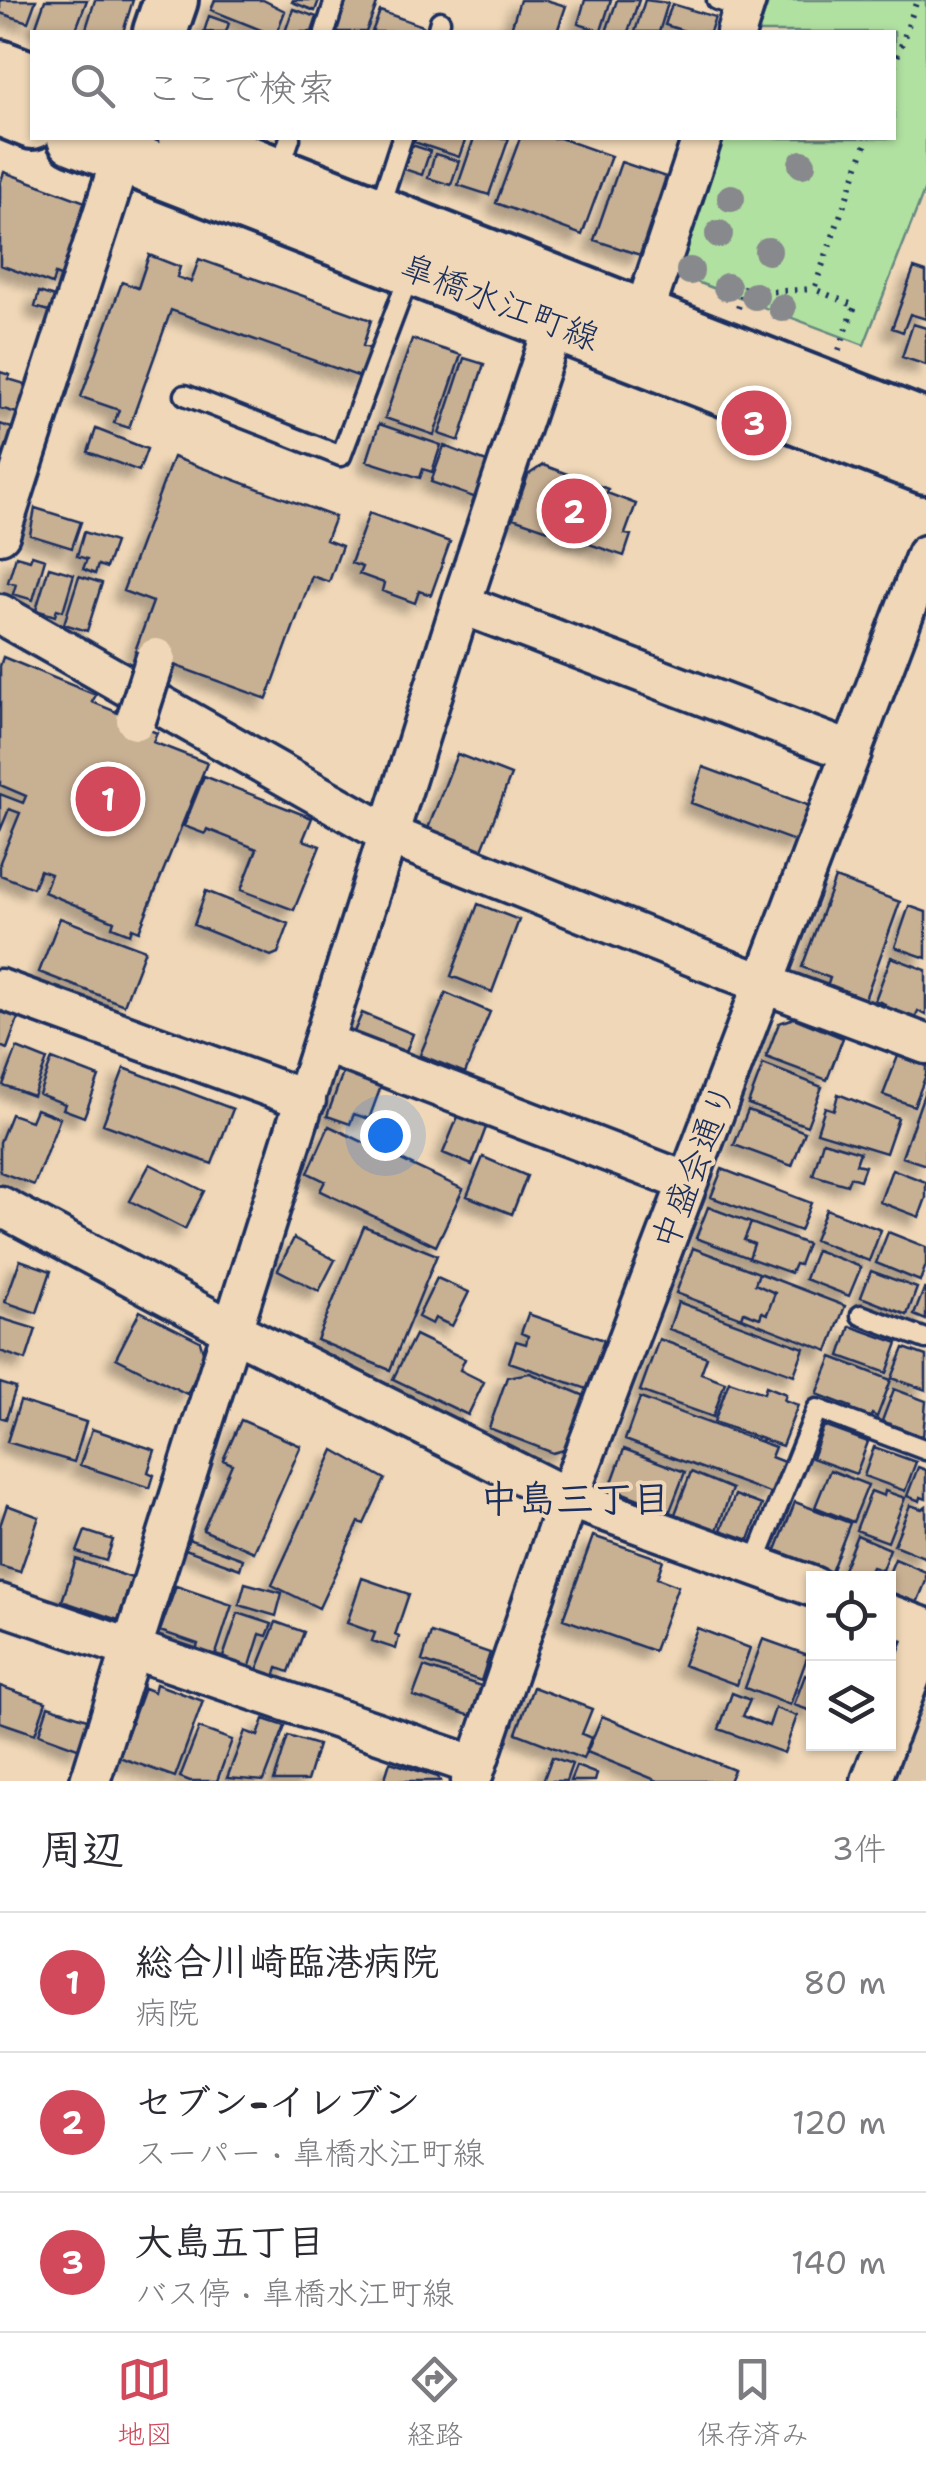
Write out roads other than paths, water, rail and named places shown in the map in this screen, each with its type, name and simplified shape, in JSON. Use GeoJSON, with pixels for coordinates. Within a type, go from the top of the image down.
{"type":"FeatureCollection","features":[{"type":"Feature","properties":{"kind":"street"},"geometry":{"type":"LineString","coordinates":[[161,30],[171,0]]}},
{"type":"Feature","properties":{"kind":"street"},"geometry":{"type":"LineString","coordinates":[[0,67],[30,78]]}},
{"type":"Feature","properties":{"kind":"street"},"geometry":{"type":"LineString","coordinates":[[0,109],[30,121]]}},
{"type":"Feature","properties":{"kind":"street","name":"皐橋水江町線"},"geometry":{"type":"LineString","coordinates":[[196,140],[284,156],[378,213],[926,427]]}},
{"type":"Feature","properties":{"kind":"street"},"geometry":{"type":"LineString","coordinates":[[643,316],[701,140]]}},
{"type":"Feature","properties":{"kind":"street"},"geometry":{"type":"LineString","coordinates":[[0,534],[107,144]]}},
{"type":"Feature","properties":{"kind":"street","name":"皐橋水江町線"},"geometry":{"type":"LineString","coordinates":[[107,144],[412,268],[926,467]]}},
{"type":"Feature","properties":{"kind":"street"},"geometry":{"type":"LineString","coordinates":[[90,1781],[461,604],[555,323]]}},
{"type":"Feature","properties":{"kind":"street","name":"中盛会通り"},"geometry":{"type":"LineString","coordinates":[[474,1774],[568,1498],[926,555]]}},
{"type":"Feature","properties":{"kind":"street"},"geometry":{"type":"LineString","coordinates":[[461,604],[852,752]]}},
{"type":"Feature","properties":{"kind":"street"},"geometry":{"type":"LineString","coordinates":[[0,614],[389,835],[926,1044]]}},
{"type":"Feature","properties":{"kind":"street"},"geometry":{"type":"LineString","coordinates":[[136,720],[156,658]]}},
{"type":"Feature","properties":{"kind":"street"},"geometry":{"type":"LineString","coordinates":[[0,988],[306,1100]]}},
{"type":"Feature","properties":{"kind":"street"},"geometry":{"type":"LineString","coordinates":[[324,1043],[687,1182]]}},
{"type":"Feature","properties":{"kind":"street"},"geometry":{"type":"LineString","coordinates":[[0,1206],[232,1330],[568,1498],[806,1584]]}},
{"type":"Feature","properties":{"kind":"street"},"geometry":{"type":"LineString","coordinates":[[0,1604],[474,1774]]}},
{"type":"Feature","properties":{"kind":"street"},"geometry":{"type":"LineString","coordinates":[[896,1617],[926,1628]]}},
{"type":"Feature","properties":{"kind":"street"},"geometry":{"type":"LineString","coordinates":[[896,1714],[926,1636]]}},
{"type":"Feature","properties":{"kind":"street"},"geometry":{"type":"LineString","coordinates":[[871,1781],[882,1751]]}},
{"type":"Feature","properties":{"kind":"lane"},"geometry":{"type":"LineString","coordinates":[[326,30],[336,0]]}},
{"type":"Feature","properties":{"kind":"lane"},"geometry":{"type":"LineString","coordinates":[[378,213],[401,140]]}},
{"type":"Feature","properties":{"kind":"lane"},"geometry":{"type":"LineString","coordinates":[[185,395],[341,456],[412,268]]}},
{"type":"Feature","properties":{"kind":"lane"},"geometry":{"type":"LineString","coordinates":[[861,1315],[926,1338]]}},
{"type":"Feature","properties":{"kind":"lane"},"geometry":{"type":"LineString","coordinates":[[754,1565],[817,1409],[926,1450]]}},
{"type":"Feature","properties":{"kind":"place","name":"大島五丁目"},"geometry":{"type":"Point","coordinates":[754,423]}},
{"type":"Feature","properties":{"kind":"place","name":"セブン-イレブン"},"geometry":{"type":"Point","coordinates":[574,511]}},
{"type":"Feature","properties":{"kind":"place","name":"総合川崎臨港病院"},"geometry":{"type":"Point","coordinates":[108,799]}},
{"type":"Feature","properties":{"kind":"district","name":"中島三丁目"},"geometry":{"type":"Point","coordinates":[575,1499]}}]}
